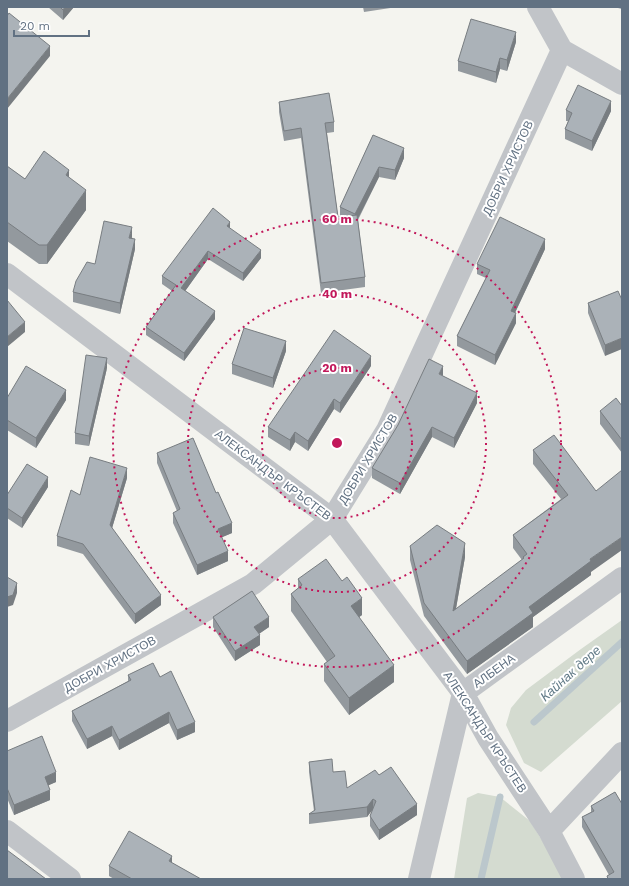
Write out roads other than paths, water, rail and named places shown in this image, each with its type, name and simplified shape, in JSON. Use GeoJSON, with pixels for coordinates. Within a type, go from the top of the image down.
{"type":"FeatureCollection","features":[{"type":"Feature","properties":{"kind":"street"},"geometry":{"type":"LineString","coordinates":[[538,7],[562,50],[622,84]]}},
{"type":"Feature","properties":{"kind":"street","name":"ДОБРИ ХРИСТОВ"},"geometry":{"type":"LineString","coordinates":[[7,721],[253,584],[332,519],[387,430],[562,50]]}},
{"type":"Feature","properties":{"kind":"street","name":"АЛЕКСАНДЪР КРЪСТЕВ"},"geometry":{"type":"LineString","coordinates":[[7,274],[332,519],[462,693],[488,738],[549,831],[574,879]]}},
{"type":"Feature","properties":{"kind":"street","name":"АЛБЕНА"},"geometry":{"type":"LineString","coordinates":[[419,879],[462,693],[622,578]]}},
{"type":"Feature","properties":{"kind":"street"},"geometry":{"type":"LineString","coordinates":[[549,831],[622,753]]}},
{"type":"Feature","properties":{"kind":"street"},"geometry":{"type":"LineString","coordinates":[[7,831],[70,879]]}},
{"type":"Feature","properties":{"kind":"waterway","name":"Кайнак дере"},"geometry":{"type":"LineString","coordinates":[[534,722],[622,642]]}},
{"type":"Feature","properties":{"kind":"waterway","name":"Кайнак дере"},"geometry":{"type":"LineString","coordinates":[[481,879],[500,797]]}}]}
